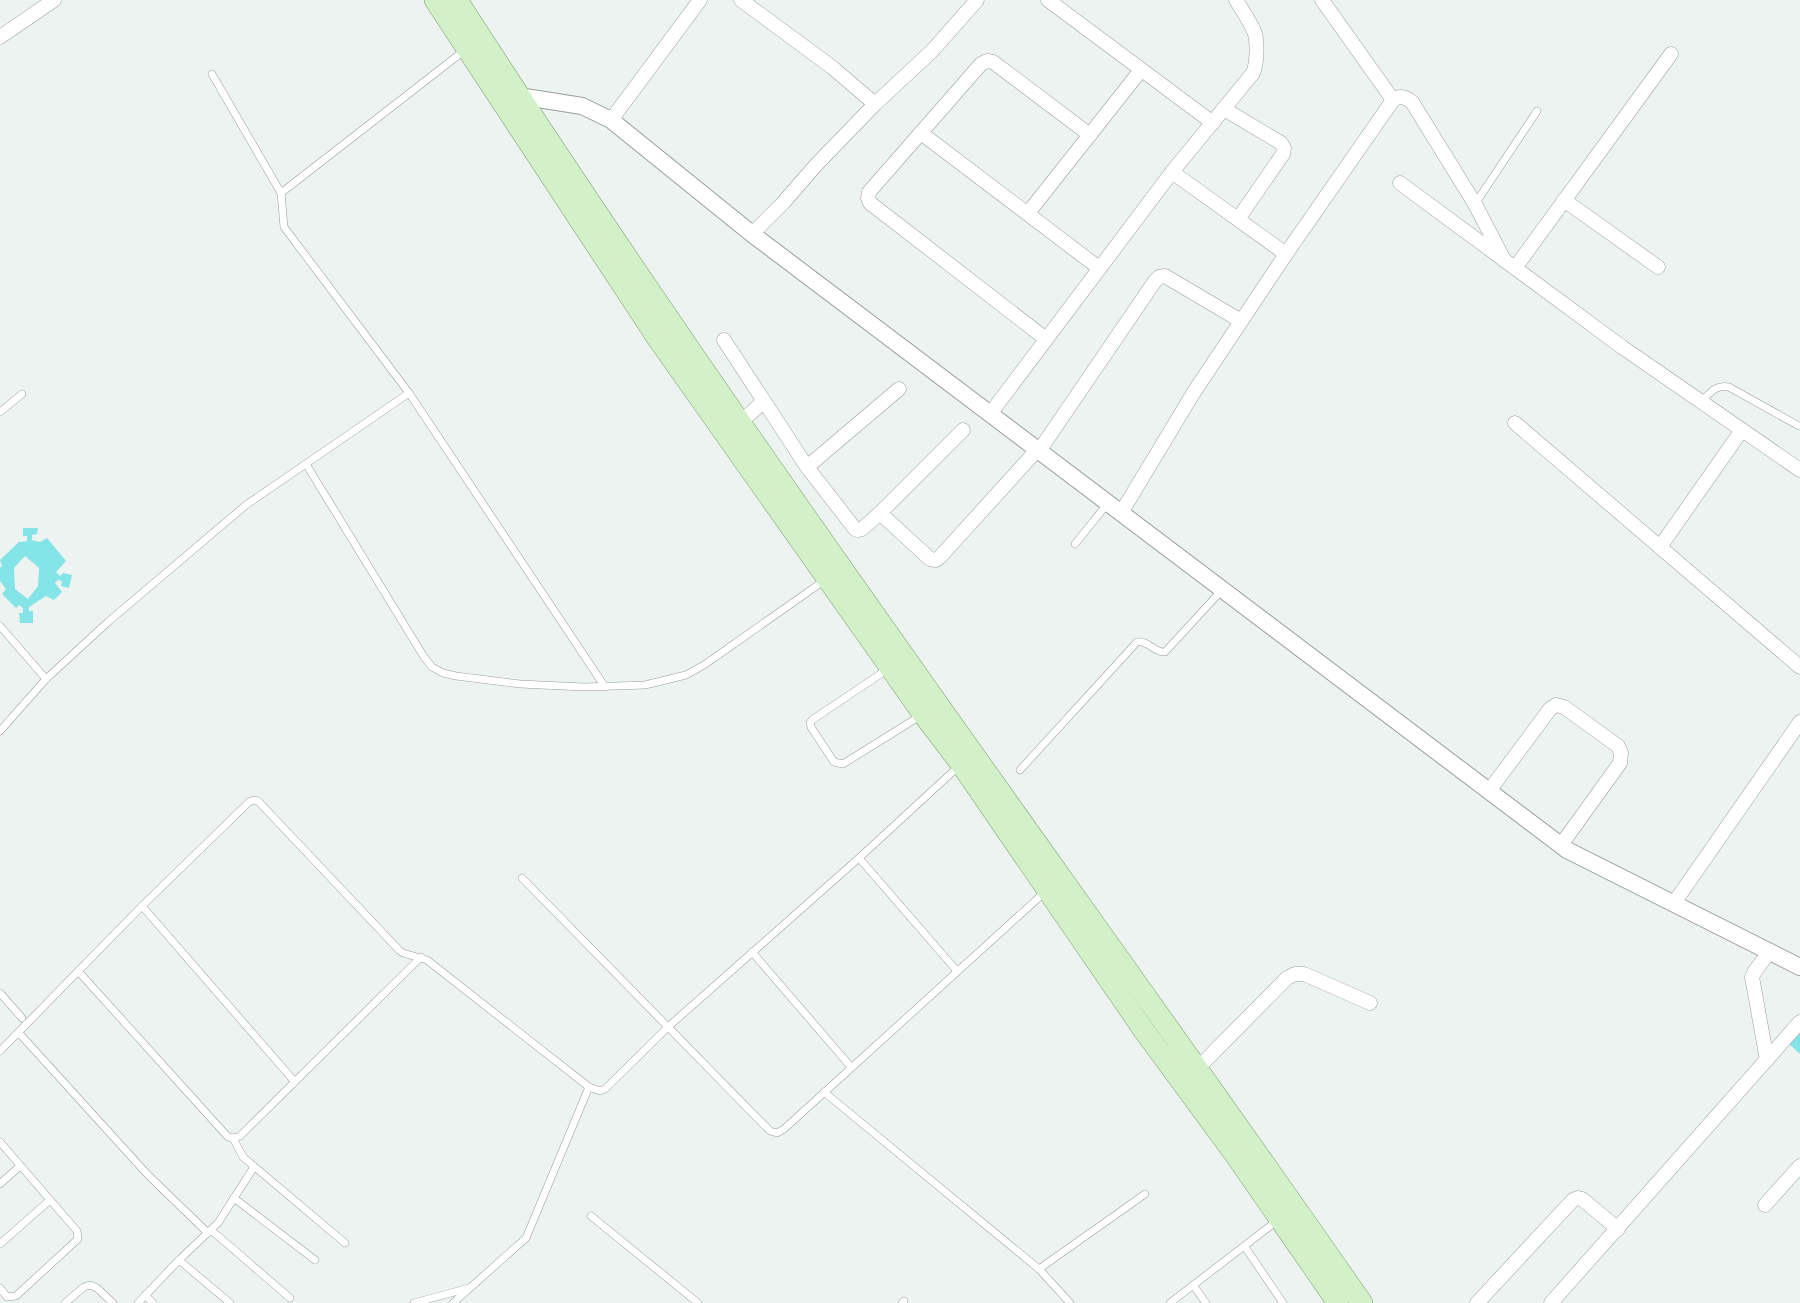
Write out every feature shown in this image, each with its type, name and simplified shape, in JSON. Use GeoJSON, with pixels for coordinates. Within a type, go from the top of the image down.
{"type":"FeatureCollection","features":[{"type":"Feature","properties":{"kind":"main road"},"geometry":{"type":"LineString","coordinates":[[435,0],[658,339],[923,714],[961,764],[1145,1032],[1280,1218],[1338,1303]]}},
{"type":"Feature","properties":{"kind":"main road"},"geometry":{"type":"LineString","coordinates":[[457,0],[519,96],[917,676],[1362,1303]]}},
{"type":"Feature","properties":{"kind":"street"},"geometry":{"type":"LineString","coordinates":[[0,37],[54,0]]}},
{"type":"Feature","properties":{"kind":"street"},"geometry":{"type":"LineString","coordinates":[[610,120],[700,0]]}},
{"type":"Feature","properties":{"kind":"street"},"geometry":{"type":"LineString","coordinates":[[741,0],[833,68],[875,104]]}},
{"type":"Feature","properties":{"kind":"street"},"geometry":{"type":"LineString","coordinates":[[752,234],[875,104],[932,50],[977,0]]}},
{"type":"Feature","properties":{"kind":"street"},"geometry":{"type":"LineString","coordinates":[[1048,0],[1213,123]]}},
{"type":"Feature","properties":{"kind":"street"},"geometry":{"type":"LineString","coordinates":[[990,414],[1172,172],[1253,73],[1256,66],[1254,32],[1236,0]]}},
{"type":"Feature","properties":{"kind":"street"},"geometry":{"type":"LineString","coordinates":[[1322,0],[1393,100]]}},
{"type":"Feature","properties":{"kind":"street"},"geometry":{"type":"LineString","coordinates":[[1510,264],[1564,200],[1672,54]]}},
{"type":"Feature","properties":{"kind":"street"},"geometry":{"type":"LineString","coordinates":[[1046,339],[870,202],[868,198],[869,192],[981,64],[987,61],[993,62],[1090,135]]}},
{"type":"Feature","properties":{"kind":"street"},"geometry":{"type":"LineString","coordinates":[[1028,213],[1141,70]]}},
{"type":"Feature","properties":{"kind":"street"},"geometry":{"type":"LineString","coordinates":[[519,96],[582,106],[610,120],[752,234],[1567,850],[1800,966]]}},
{"type":"Feature","properties":{"kind":"street"},"geometry":{"type":"LineString","coordinates":[[1121,513],[1194,392],[1286,254],[1393,100],[1402,96],[1412,102],[1510,264]]}},
{"type":"Feature","properties":{"kind":"street"},"geometry":{"type":"LineString","coordinates":[[1224,109],[1281,144],[1284,148],[1283,154],[1238,219]]}},
{"type":"Feature","properties":{"kind":"street"},"geometry":{"type":"LineString","coordinates":[[921,133],[1099,268]]}},
{"type":"Feature","properties":{"kind":"street"},"geometry":{"type":"LineString","coordinates":[[1172,172],[1286,254]]}},
{"type":"Feature","properties":{"kind":"street"},"geometry":{"type":"LineString","coordinates":[[1400,183],[1622,347],[1800,470]]}},
{"type":"Feature","properties":{"kind":"street"},"geometry":{"type":"LineString","coordinates":[[1564,200],[1658,267]]}},
{"type":"Feature","properties":{"kind":"street"},"geometry":{"type":"LineString","coordinates":[[880,513],[930,559],[936,560],[940,557],[1038,451],[1154,281],[1159,277],[1165,276],[1241,321]]}},
{"type":"Feature","properties":{"kind":"street"},"geometry":{"type":"LineString","coordinates":[[724,340],[807,467],[855,529],[862,529],[880,513],[962,430]]}},
{"type":"Feature","properties":{"kind":"street"},"geometry":{"type":"LineString","coordinates":[[807,467],[899,389]]}},
{"type":"Feature","properties":{"kind":"street"},"geometry":{"type":"LineString","coordinates":[[741,422],[763,402]]}},
{"type":"Feature","properties":{"kind":"street"},"geometry":{"type":"LineString","coordinates":[[1516,423],[1800,667]]}},
{"type":"Feature","properties":{"kind":"street"},"geometry":{"type":"LineString","coordinates":[[1660,547],[1742,430]]}},
{"type":"Feature","properties":{"kind":"street"},"geometry":{"type":"LineString","coordinates":[[1489,791],[1550,709],[1556,705],[1564,707],[1618,746],[1621,753],[1620,763],[1561,845]]}},
{"type":"Feature","properties":{"kind":"street"},"geometry":{"type":"LineString","coordinates":[[1674,903],[1800,722]]}},
{"type":"Feature","properties":{"kind":"street"},"geometry":{"type":"LineString","coordinates":[[1767,1060],[1752,977],[1770,951]]}},
{"type":"Feature","properties":{"kind":"street"},"geometry":{"type":"LineString","coordinates":[[1197,1069],[1287,978],[1295,974],[1304,974],[1370,1003]]}},
{"type":"Feature","properties":{"kind":"street"},"geometry":{"type":"LineString","coordinates":[[1551,1303],[1800,1022]]}},
{"type":"Feature","properties":{"kind":"street"},"geometry":{"type":"LineString","coordinates":[[1765,1205],[1800,1166]]}},
{"type":"Feature","properties":{"kind":"street"},"geometry":{"type":"LineString","coordinates":[[1477,1303],[1572,1200],[1582,1199],[1618,1229]]}},
{"type":"Feature","properties":{"kind":"lane"},"geometry":{"type":"LineString","coordinates":[[281,193],[468,48]]}},
{"type":"Feature","properties":{"kind":"lane"},"geometry":{"type":"LineString","coordinates":[[212,74],[281,193],[284,226],[409,393],[605,687]]}},
{"type":"Feature","properties":{"kind":"lane"},"geometry":{"type":"LineString","coordinates":[[1475,204],[1537,111]]}},
{"type":"Feature","properties":{"kind":"lane"},"geometry":{"type":"LineString","coordinates":[[1701,402],[1722,385],[1729,387],[1799,426]]}},
{"type":"Feature","properties":{"kind":"lane"},"geometry":{"type":"LineString","coordinates":[[0,731],[46,679],[108,622],[246,506],[409,393]]}},
{"type":"Feature","properties":{"kind":"lane"},"geometry":{"type":"LineString","coordinates":[[0,412],[22,394]]}},
{"type":"Feature","properties":{"kind":"lane"},"geometry":{"type":"LineString","coordinates":[[306,464],[424,657],[432,667],[456,676],[520,684],[605,687],[645,685],[686,675],[704,665],[828,578]]}},
{"type":"Feature","properties":{"kind":"lane"},"geometry":{"type":"LineString","coordinates":[[1074,544],[1108,503]]}},
{"type":"Feature","properties":{"kind":"lane"},"geometry":{"type":"LineString","coordinates":[[1020,770],[1137,642],[1143,641],[1160,652],[1165,652],[1223,590]]}},
{"type":"Feature","properties":{"kind":"lane"},"geometry":{"type":"LineString","coordinates":[[0,626],[46,679]]}},
{"type":"Feature","properties":{"kind":"lane"},"geometry":{"type":"LineString","coordinates":[[890,667],[810,723],[834,762],[843,764],[923,714]]}},
{"type":"Feature","properties":{"kind":"lane"},"geometry":{"type":"LineString","coordinates":[[0,1051],[142,906],[249,802],[254,800],[258,801],[399,950],[408,955],[427,960],[589,1088],[600,1091],[605,1089],[668,1027],[859,858],[961,764]]}},
{"type":"Feature","properties":{"kind":"lane"},"geometry":{"type":"LineString","coordinates":[[859,858],[957,972]]}},
{"type":"Feature","properties":{"kind":"lane"},"geometry":{"type":"LineString","coordinates":[[522,878],[770,1131],[777,1133],[784,1130],[1046,890]]}},
{"type":"Feature","properties":{"kind":"lane"},"geometry":{"type":"LineString","coordinates":[[142,906],[295,1082]]}},
{"type":"Feature","properties":{"kind":"lane"},"geometry":{"type":"LineString","coordinates":[[752,952],[851,1068]]}},
{"type":"Feature","properties":{"kind":"lane"},"geometry":{"type":"LineString","coordinates":[[78,971],[228,1137],[234,1138],[240,1136],[421,957]]}},
{"type":"Feature","properties":{"kind":"lane"},"geometry":{"type":"LineString","coordinates":[[0,994],[22,1018]]}},
{"type":"Feature","properties":{"kind":"lane"},"geometry":{"type":"LineString","coordinates":[[19,1033],[148,1175],[209,1231],[290,1298]]}},
{"type":"Feature","properties":{"kind":"lane"},"geometry":{"type":"LineString","coordinates":[[453,1303],[526,1238],[589,1088]]}},
{"type":"Feature","properties":{"kind":"lane"},"geometry":{"type":"LineString","coordinates":[[824,1092],[1039,1269],[1070,1303]]}},
{"type":"Feature","properties":{"kind":"lane"},"geometry":{"type":"LineString","coordinates":[[234,1138],[243,1157],[345,1243]]}},
{"type":"Feature","properties":{"kind":"lane"},"geometry":{"type":"LineString","coordinates":[[0,1142],[77,1231],[78,1239],[16,1296],[8,1297],[0,1288]]}},
{"type":"Feature","properties":{"kind":"lane"},"geometry":{"type":"LineString","coordinates":[[0,1184],[20,1166]]}},
{"type":"Feature","properties":{"kind":"lane"},"geometry":{"type":"LineString","coordinates":[[138,1303],[218,1223],[254,1166]]}},
{"type":"Feature","properties":{"kind":"lane"},"geometry":{"type":"LineString","coordinates":[[1039,1269],[1145,1194]]}},
{"type":"Feature","properties":{"kind":"lane"},"geometry":{"type":"LineString","coordinates":[[234,1198],[314,1260]]}},
{"type":"Feature","properties":{"kind":"lane"},"geometry":{"type":"LineString","coordinates":[[0,1244],[50,1200]]}},
{"type":"Feature","properties":{"kind":"lane"},"geometry":{"type":"LineString","coordinates":[[592,1216],[698,1303]]}},
{"type":"Feature","properties":{"kind":"lane"},"geometry":{"type":"LineString","coordinates":[[1170,1303],[1280,1218]]}},
{"type":"Feature","properties":{"kind":"lane"},"geometry":{"type":"LineString","coordinates":[[1244,1247],[1283,1303]]}},
{"type":"Feature","properties":{"kind":"lane"},"geometry":{"type":"LineString","coordinates":[[179,1260],[230,1303]]}},
{"type":"Feature","properties":{"kind":"lane"},"geometry":{"type":"LineString","coordinates":[[1193,1285],[1206,1303]]}},
{"type":"Feature","properties":{"kind":"lane"},"geometry":{"type":"LineString","coordinates":[[66,1303],[84,1287],[90,1286],[97,1288],[113,1303]]}},
{"type":"Feature","properties":{"kind":"lane"},"geometry":{"type":"LineString","coordinates":[[414,1303],[471,1288]]}},
{"type":"Feature","properties":{"kind":"lane"},"geometry":{"type":"LineString","coordinates":[[145,1295],[153,1303]]}},
{"type":"Feature","properties":{"kind":"building"},"geometry":{"type":"Polygon","coordinates":[[[23,528],[38,528],[37,534],[32,535],[32,540],[40,542],[47,538],[66,561],[56,572],[60,576],[63,573],[72,575],[69,588],[61,586],[62,581],[58,580],[55,583],[62,592],[54,600],[46,596],[29,607],[29,611],[33,611],[33,623],[20,623],[19,613],[23,613],[23,608],[19,605],[16,608],[2,594],[6,589],[0,581],[0,568],[2,566],[0,560],[19,542],[27,541],[27,536],[23,536],[23,528]],[[25,556],[14,568],[15,589],[28,599],[38,586],[39,568],[25,556]]]}},
{"type":"Feature","properties":{"kind":"building"},"geometry":{"type":"Polygon","coordinates":[[[1800,1027],[1800,1054],[1787,1042],[1800,1027]]]}}]}
